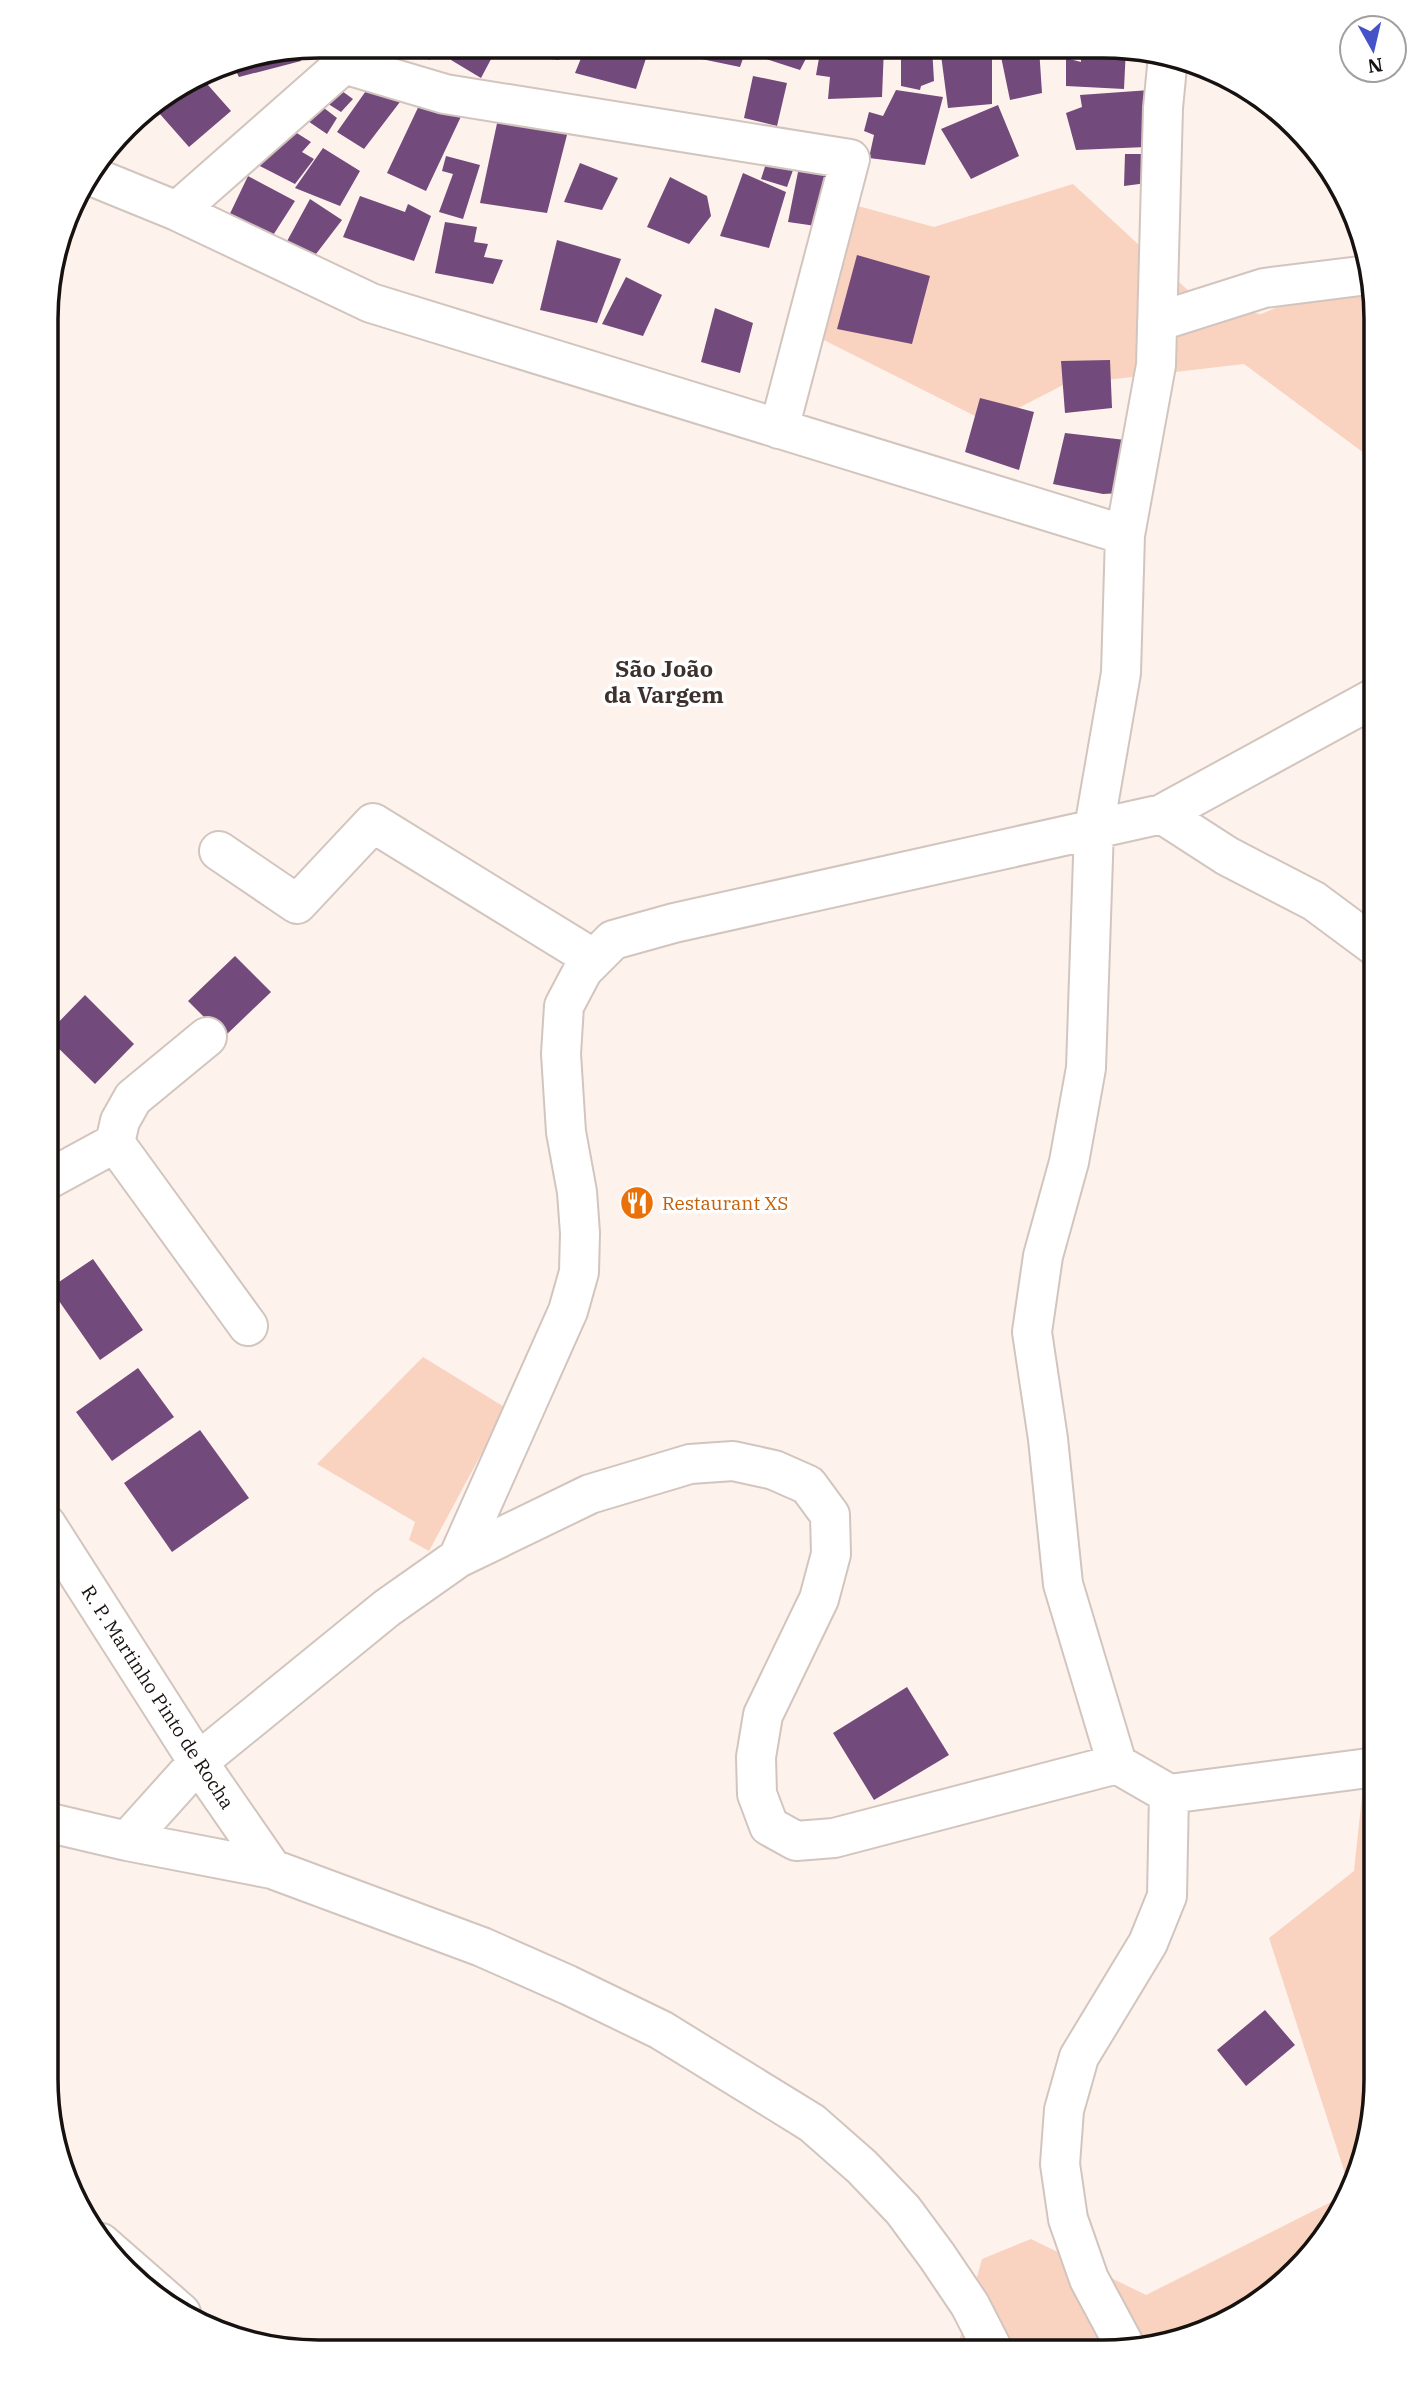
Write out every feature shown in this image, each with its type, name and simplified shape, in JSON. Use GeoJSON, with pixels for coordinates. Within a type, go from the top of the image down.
{"type":"FeatureCollection","features":[{"type":"Feature","properties":{"kind":"street"},"geometry":{"type":"LineString","coordinates":[[177,211],[343,58]]}},
{"type":"Feature","properties":{"kind":"street"},"geometry":{"type":"LineString","coordinates":[[354,58],[445,94],[850,159],[779,429]]}},
{"type":"Feature","properties":{"kind":"street"},"geometry":{"type":"LineString","coordinates":[[1167,66],[1163,108],[1156,365],[1125,535],[1121,673],[1094,828],[1086,1068],[1069,1162],[1043,1256],[1032,1332],[1048,1439],[1063,1584],[1117,1764],[1169,1794],[1364,1769]]}},
{"type":"Feature","properties":{"kind":"street"},"geometry":{"type":"LineString","coordinates":[[99,179],[177,211],[370,303],[1125,535]]}},
{"type":"Feature","properties":{"kind":"street"},"geometry":{"type":"LineString","coordinates":[[1157,322],[1264,288],[1360,276]]}},
{"type":"Feature","properties":{"kind":"street"},"geometry":{"type":"LineString","coordinates":[[458,1558],[568,1311],[579,1272],[577,1192],[566,1132],[561,1054],[564,1006],[583,970],[614,940],[674,923],[1163,814],[1364,704]]}},
{"type":"Feature","properties":{"kind":"street"},"geometry":{"type":"LineString","coordinates":[[1163,814],[1227,856],[1314,901],[1364,938]]}},
{"type":"Feature","properties":{"kind":"street"},"geometry":{"type":"LineString","coordinates":[[219,851],[297,904],[373,823],[594,959]]}},
{"type":"Feature","properties":{"kind":"street"},"geometry":{"type":"LineString","coordinates":[[58,1174],[115,1143],[120,1121],[133,1098],[208,1037]]}},
{"type":"Feature","properties":{"kind":"street"},"geometry":{"type":"LineString","coordinates":[[115,1143],[248,1326]]}},
{"type":"Feature","properties":{"kind":"street"},"geometry":{"type":"LineString","coordinates":[[127,1841],[198,1762],[387,1608],[458,1558],[590,1494],[690,1464],[733,1461],[774,1470],[808,1485],[830,1515],[831,1554],[819,1599],[763,1715],[756,1757],[757,1794],[769,1826],[796,1841],[834,1838],[1117,1764]]}},
{"type":"Feature","properties":{"kind":"street","name":"R. P. Martinho Pinto de Rocha"},"geometry":{"type":"LineString","coordinates":[[58,1543],[198,1762],[272,1869]]}},
{"type":"Feature","properties":{"kind":"street"},"geometry":{"type":"LineString","coordinates":[[1122,2340],[1089,2278],[1068,2219],[1060,2164],[1064,2110],[1079,2057],[1148,1943],[1167,1896],[1169,1794]]}},
{"type":"Feature","properties":{"kind":"street"},"geometry":{"type":"LineString","coordinates":[[58,1825],[272,1869],[482,1947],[568,1984],[661,2030],[812,2123],[862,2167],[902,2210],[970,2305],[988,2340]]}},
{"type":"Feature","properties":{"kind":"shaded area"},"geometry":{"type":"Polygon","coordinates":[[[1073,184],[1205,306],[1261,314],[1360,274],[1364,302],[1364,453],[1244,364],[1063,385],[989,423],[794,325],[840,201],[934,227],[1073,184]]]}},
{"type":"Feature","properties":{"kind":"shaded area"},"geometry":{"type":"Polygon","coordinates":[[[423,1357],[506,1408],[429,1551],[409,1540],[415,1522],[317,1464],[423,1357]]]}},
{"type":"Feature","properties":{"kind":"shaded area"},"geometry":{"type":"Polygon","coordinates":[[[1364,1777],[1364,2096],[1359,2130],[1345,2175],[1269,1938],[1354,1871],[1364,1777]]]}},
{"type":"Feature","properties":{"kind":"shaded area"},"geometry":{"type":"Polygon","coordinates":[[[1334,2200],[1310,2238],[1288,2264],[1234,2305],[1187,2326],[1120,2340],[959,2340],[982,2259],[1031,2239],[1146,2295],[1334,2200]]]}},
{"type":"Feature","properties":{"kind":"building"},"geometry":{"type":"Polygon","coordinates":[[[300,58],[301,61],[239,77],[236,72],[251,67],[285,60],[300,58]]]}},
{"type":"Feature","properties":{"kind":"building"},"geometry":{"type":"Polygon","coordinates":[[[452,58],[492,58],[481,78],[451,60],[452,58]]]}},
{"type":"Feature","properties":{"kind":"building"},"geometry":{"type":"Polygon","coordinates":[[[581,58],[646,58],[636,89],[575,73],[581,58]]]}},
{"type":"Feature","properties":{"kind":"building"},"geometry":{"type":"Polygon","coordinates":[[[697,58],[743,58],[740,67],[697,58]]]}},
{"type":"Feature","properties":{"kind":"building"},"geometry":{"type":"Polygon","coordinates":[[[763,58],[806,58],[800,70],[763,58]]]}},
{"type":"Feature","properties":{"kind":"building"},"geometry":{"type":"Polygon","coordinates":[[[819,58],[884,58],[882,97],[828,99],[830,77],[816,75],[819,58]]]}},
{"type":"Feature","properties":{"kind":"building"},"geometry":{"type":"Polygon","coordinates":[[[901,58],[933,58],[934,81],[921,86],[920,90],[901,86],[901,58]]]}},
{"type":"Feature","properties":{"kind":"building"},"geometry":{"type":"Polygon","coordinates":[[[941,58],[992,58],[992,104],[948,108],[941,58]]]}},
{"type":"Feature","properties":{"kind":"building"},"geometry":{"type":"Polygon","coordinates":[[[1001,58],[1040,58],[1042,93],[1010,100],[1001,58]]]}},
{"type":"Feature","properties":{"kind":"building"},"geometry":{"type":"Polygon","coordinates":[[[1066,58],[1081,62],[1081,58],[1125,59],[1124,89],[1066,86],[1066,58]]]}},
{"type":"Feature","properties":{"kind":"building"},"geometry":{"type":"Polygon","coordinates":[[[753,76],[787,83],[777,126],[744,118],[753,76]]]}},
{"type":"Feature","properties":{"kind":"building"},"geometry":{"type":"Polygon","coordinates":[[[375,78],[406,94],[364,149],[337,132],[375,78]]]}},
{"type":"Feature","properties":{"kind":"building"},"geometry":{"type":"Polygon","coordinates":[[[328,81],[353,99],[341,112],[314,95],[328,81]]]}},
{"type":"Feature","properties":{"kind":"building"},"geometry":{"type":"Polygon","coordinates":[[[207,83],[231,111],[189,147],[159,113],[207,83]]]}},
{"type":"Feature","properties":{"kind":"building"},"geometry":{"type":"Polygon","coordinates":[[[896,90],[943,97],[925,165],[869,158],[874,135],[864,131],[869,112],[883,116],[896,90]]]}},
{"type":"Feature","properties":{"kind":"building"},"geometry":{"type":"Polygon","coordinates":[[[1150,90],[1146,147],[1076,150],[1066,113],[1082,107],[1080,95],[1150,90]]]}},
{"type":"Feature","properties":{"kind":"building"},"geometry":{"type":"Polygon","coordinates":[[[424,95],[465,108],[426,191],[387,173],[424,95]]]}},
{"type":"Feature","properties":{"kind":"building"},"geometry":{"type":"Polygon","coordinates":[[[311,98],[337,118],[327,134],[296,113],[311,98]]]}},
{"type":"Feature","properties":{"kind":"building"},"geometry":{"type":"Polygon","coordinates":[[[998,105],[1019,156],[971,179],[941,129],[998,105]]]}},
{"type":"Feature","properties":{"kind":"building"},"geometry":{"type":"Polygon","coordinates":[[[499,114],[569,127],[547,213],[480,203],[499,114]]]}},
{"type":"Feature","properties":{"kind":"building"},"geometry":{"type":"Polygon","coordinates":[[[281,123],[311,142],[302,152],[314,159],[295,184],[250,161],[281,123]]]}},
{"type":"Feature","properties":{"kind":"building"},"geometry":{"type":"Polygon","coordinates":[[[323,148],[360,171],[340,206],[295,188],[323,148]]]}},
{"type":"Feature","properties":{"kind":"building"},"geometry":{"type":"Polygon","coordinates":[[[770,151],[798,156],[787,187],[761,179],[770,151]]]}},
{"type":"Feature","properties":{"kind":"building"},"geometry":{"type":"Polygon","coordinates":[[[1125,154],[1148,154],[1147,183],[1124,186],[1125,154]]]}},
{"type":"Feature","properties":{"kind":"building"},"geometry":{"type":"Polygon","coordinates":[[[446,156],[480,165],[463,219],[439,212],[453,174],[442,171],[446,156]]]}},
{"type":"Feature","properties":{"kind":"building"},"geometry":{"type":"Polygon","coordinates":[[[800,162],[836,171],[823,227],[788,222],[800,162]]]}},
{"type":"Feature","properties":{"kind":"building"},"geometry":{"type":"Polygon","coordinates":[[[580,163],[618,178],[602,210],[564,202],[580,163]]]}},
{"type":"Feature","properties":{"kind":"building"},"geometry":{"type":"Polygon","coordinates":[[[743,173],[786,192],[769,248],[720,236],[743,173]]]}},
{"type":"Feature","properties":{"kind":"building"},"geometry":{"type":"Polygon","coordinates":[[[248,176],[295,201],[270,240],[225,224],[248,176]]]}},
{"type":"Feature","properties":{"kind":"building"},"geometry":{"type":"Polygon","coordinates":[[[670,177],[707,196],[711,216],[689,244],[647,227],[670,177]]]}},
{"type":"Feature","properties":{"kind":"building"},"geometry":{"type":"Polygon","coordinates":[[[360,196],[405,212],[408,204],[431,216],[414,261],[343,237],[360,196]]]}},
{"type":"Feature","properties":{"kind":"building"},"geometry":{"type":"Polygon","coordinates":[[[310,199],[342,220],[316,254],[286,243],[310,199]]]}},
{"type":"Feature","properties":{"kind":"building"},"geometry":{"type":"Polygon","coordinates":[[[445,222],[477,227],[474,242],[488,244],[484,257],[503,260],[493,284],[435,273],[445,222]]]}},
{"type":"Feature","properties":{"kind":"building"},"geometry":{"type":"Polygon","coordinates":[[[557,240],[621,259],[597,323],[540,310],[557,240]]]}},
{"type":"Feature","properties":{"kind":"building"},"geometry":{"type":"Polygon","coordinates":[[[857,255],[930,276],[912,344],[837,329],[857,255]]]}},
{"type":"Feature","properties":{"kind":"building"},"geometry":{"type":"Polygon","coordinates":[[[626,277],[662,295],[643,336],[602,324],[626,277]]]}},
{"type":"Feature","properties":{"kind":"building"},"geometry":{"type":"Polygon","coordinates":[[[715,308],[753,323],[740,373],[701,362],[715,308]]]}},
{"type":"Feature","properties":{"kind":"building"},"geometry":{"type":"Polygon","coordinates":[[[1110,360],[1112,408],[1065,413],[1061,361],[1110,360]]]}},
{"type":"Feature","properties":{"kind":"building"},"geometry":{"type":"Polygon","coordinates":[[[980,398],[1034,412],[1019,470],[965,452],[980,398]]]}},
{"type":"Feature","properties":{"kind":"building"},"geometry":{"type":"Polygon","coordinates":[[[1065,433],[1134,441],[1121,493],[1103,494],[1053,484],[1065,433]]]}},
{"type":"Feature","properties":{"kind":"building"},"geometry":{"type":"Polygon","coordinates":[[[235,956],[271,992],[224,1037],[188,1001],[235,956]]]}},
{"type":"Feature","properties":{"kind":"building"},"geometry":{"type":"Polygon","coordinates":[[[85,995],[134,1044],[95,1084],[58,1048],[58,1023],[85,995]]]}},
{"type":"Feature","properties":{"kind":"building"},"geometry":{"type":"Polygon","coordinates":[[[93,1259],[143,1330],[100,1360],[58,1300],[58,1283],[93,1259]]]}},
{"type":"Feature","properties":{"kind":"building"},"geometry":{"type":"Polygon","coordinates":[[[138,1368],[174,1417],[112,1461],[76,1412],[138,1368]]]}},
{"type":"Feature","properties":{"kind":"building"},"geometry":{"type":"Polygon","coordinates":[[[200,1430],[249,1498],[172,1552],[124,1483],[200,1430]]]}},
{"type":"Feature","properties":{"kind":"building"},"geometry":{"type":"Polygon","coordinates":[[[907,1687],[949,1755],[874,1800],[833,1733],[907,1687]]]}},
{"type":"Feature","properties":{"kind":"building"},"geometry":{"type":"Polygon","coordinates":[[[1265,2010],[1295,2045],[1246,2086],[1217,2050],[1265,2010]]]}},
{"type":"Feature","properties":{"kind":"place","name":"Restaurant XS"},"geometry":{"type":"Point","coordinates":[637,1203]}},
{"type":"Feature","properties":{"kind":"district","name":"São João da Vargem"},"geometry":{"type":"Point","coordinates":[664,681]}}]}
